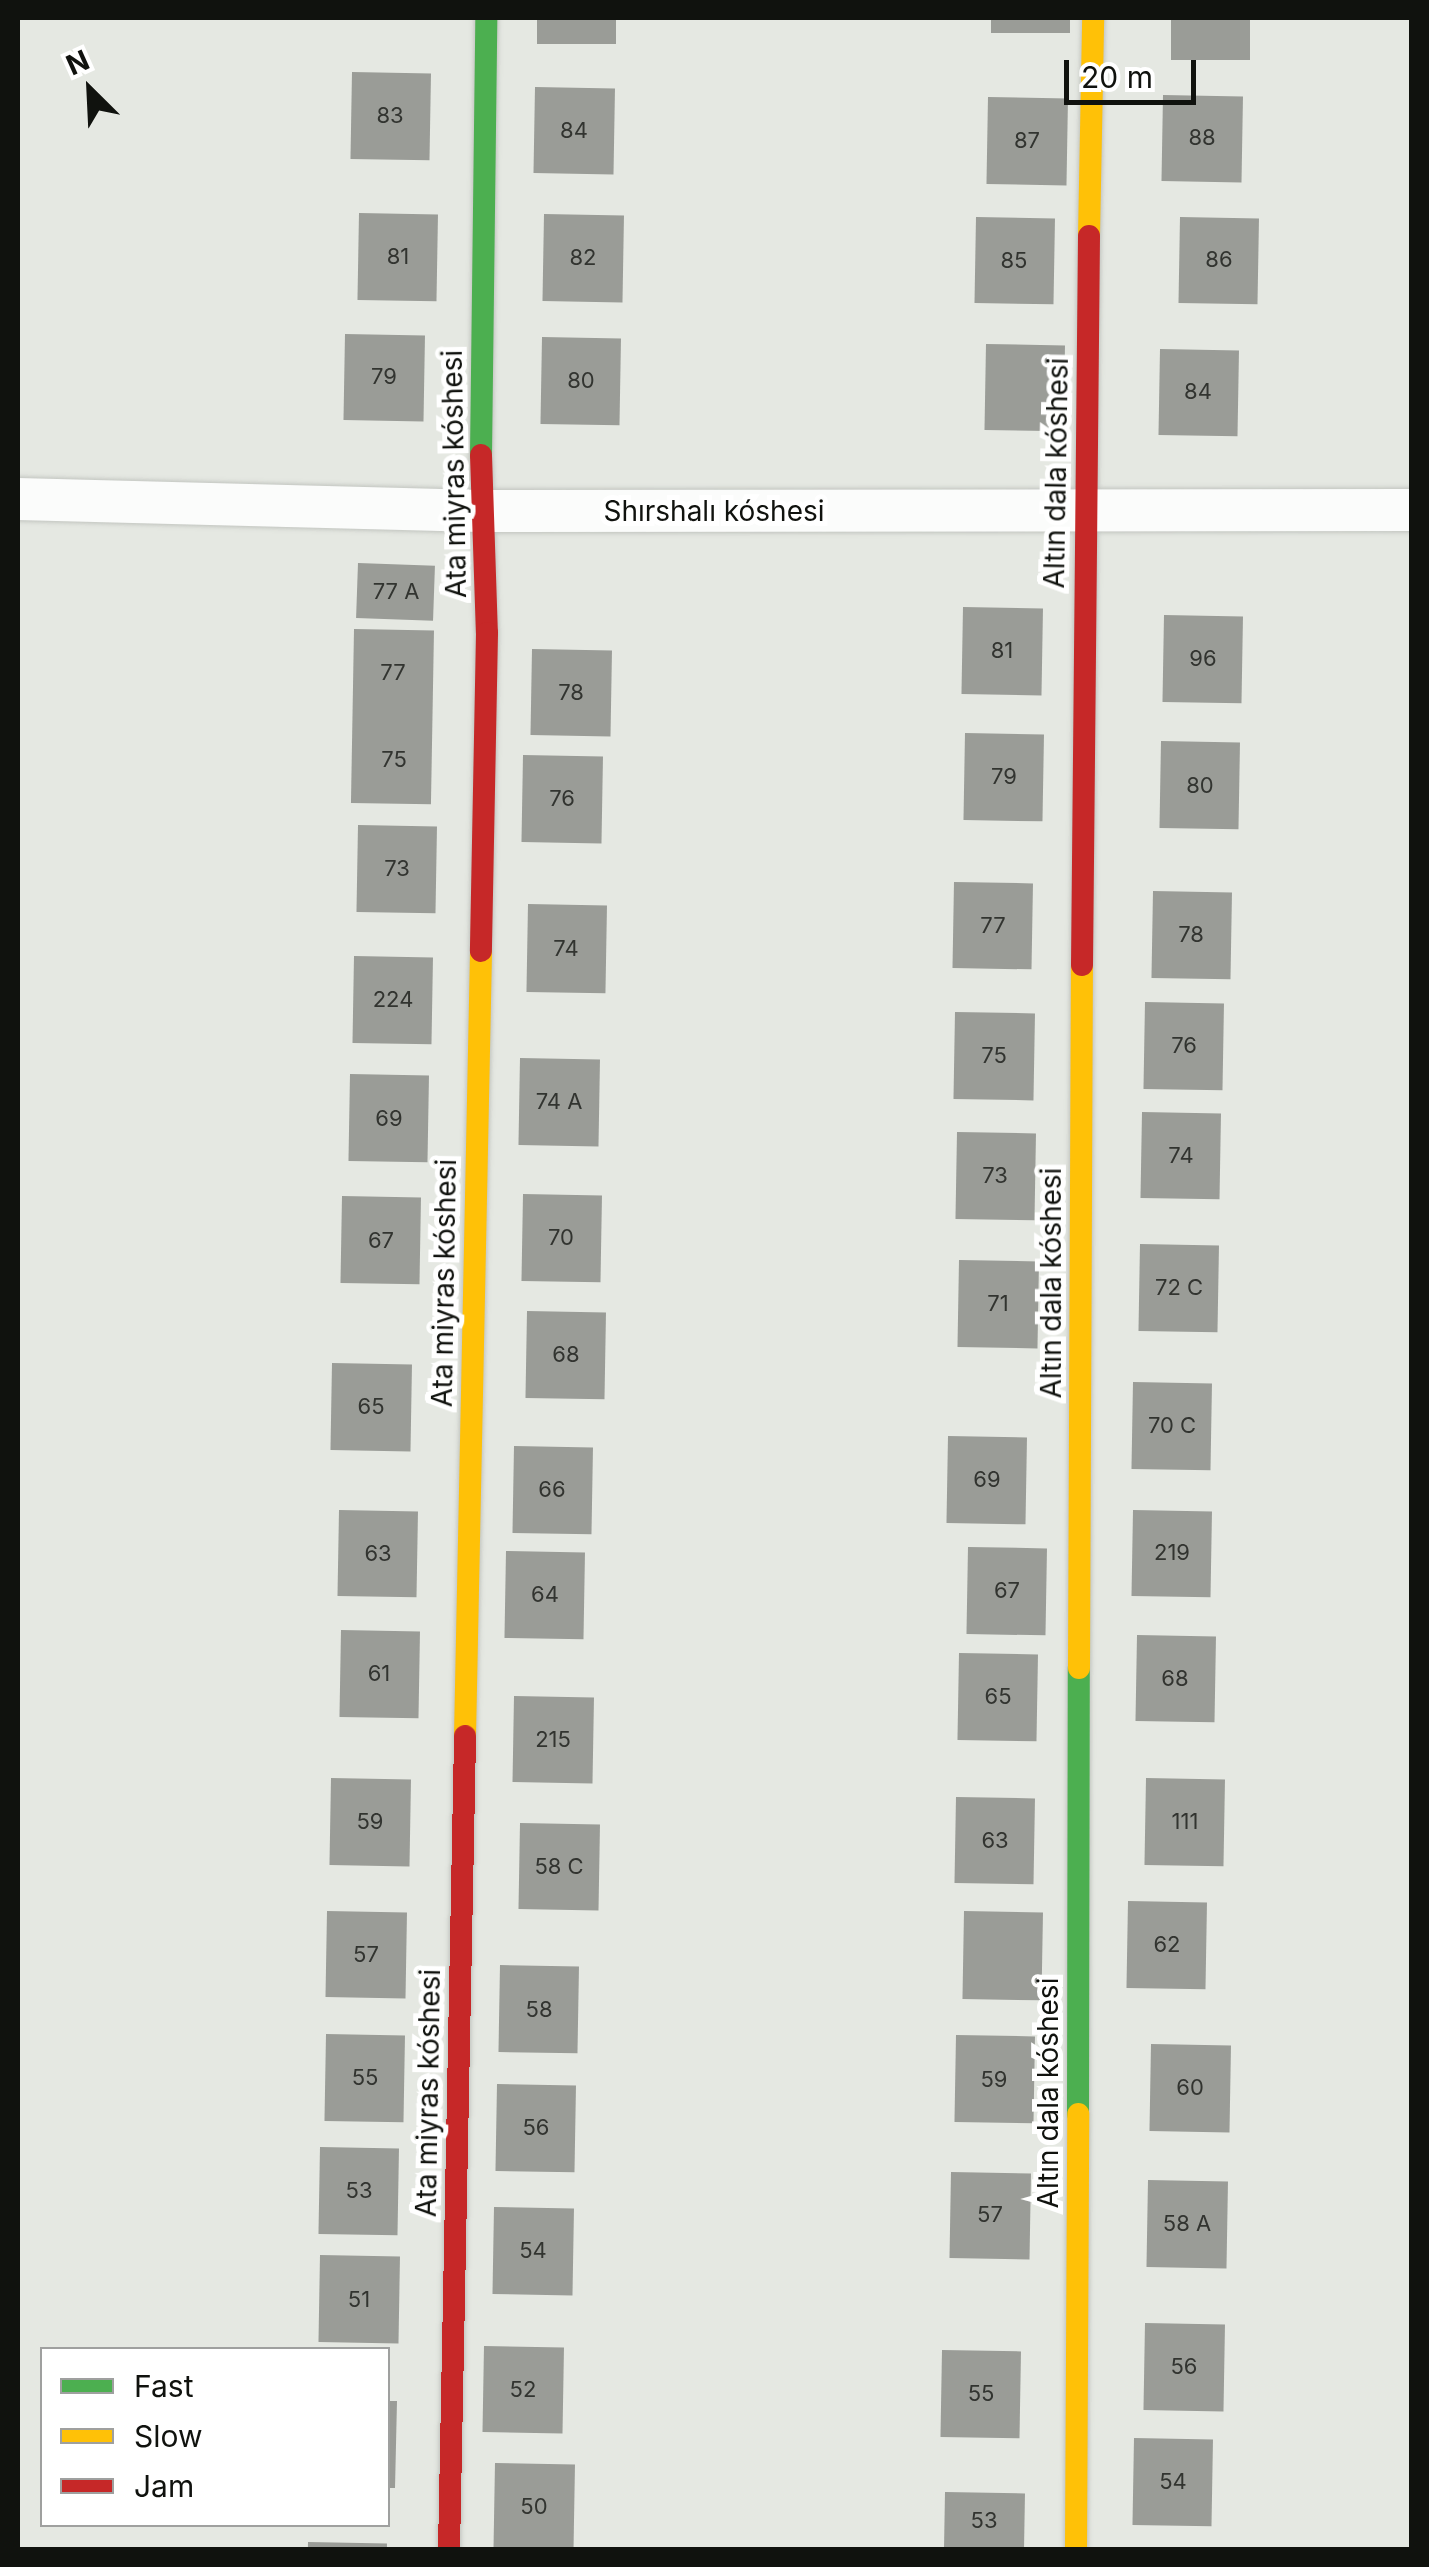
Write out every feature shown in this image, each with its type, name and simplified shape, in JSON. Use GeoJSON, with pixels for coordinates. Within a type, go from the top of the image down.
{"type":"FeatureCollection","features":[{"type":"Feature","properties":{"kind":"street","name":"Ata miyras kóshesi"},"geometry":{"type":"LineString","coordinates":[[449,2550],[488,633],[480,511],[486,18]]}},
{"type":"Feature","properties":{"kind":"street","name":"Altın dala kóshesi"},"geometry":{"type":"LineString","coordinates":[[1076,2550],[1084,511],[1093,18]]}},
{"type":"Feature","properties":{"kind":"street","name":"Shırshalı kóshesi"},"geometry":{"type":"LineString","coordinates":[[18,499],[480,511],[1412,510]]}},
{"type":"Feature","properties":{"kind":"building"},"geometry":{"type":"Polygon","coordinates":[[[537,18],[616,18],[616,44],[537,44],[537,18]]]}},
{"type":"Feature","properties":{"kind":"building"},"geometry":{"type":"Polygon","coordinates":[[[991,18],[1070,18],[1070,33],[991,33],[991,18]]]}},
{"type":"Feature","properties":{"kind":"building"},"geometry":{"type":"Polygon","coordinates":[[[1171,18],[1250,18],[1250,60],[1171,60],[1171,18]]]}},
{"type":"Feature","properties":{"kind":"building"},"geometry":{"type":"Polygon","coordinates":[[[352,72],[431,73],[429,160],[350,159],[352,72]]]}},
{"type":"Feature","properties":{"kind":"building"},"geometry":{"type":"Polygon","coordinates":[[[535,87],[615,88],[613,174],[533,173],[535,87]]]}},
{"type":"Feature","properties":{"kind":"building"},"geometry":{"type":"Polygon","coordinates":[[[1163,95],[1243,96],[1241,182],[1161,181],[1163,95]]]}},
{"type":"Feature","properties":{"kind":"building"},"geometry":{"type":"Polygon","coordinates":[[[988,97],[1068,98],[1066,185],[986,184],[988,97]]]}},
{"type":"Feature","properties":{"kind":"building"},"geometry":{"type":"Polygon","coordinates":[[[359,213],[438,214],[436,301],[357,300],[359,213]]]}},
{"type":"Feature","properties":{"kind":"building"},"geometry":{"type":"Polygon","coordinates":[[[544,214],[624,215],[622,302],[542,301],[544,214]]]}},
{"type":"Feature","properties":{"kind":"building"},"geometry":{"type":"Polygon","coordinates":[[[976,217],[1055,218],[1053,304],[974,303],[976,217]]]}},
{"type":"Feature","properties":{"kind":"building"},"geometry":{"type":"Polygon","coordinates":[[[1180,217],[1259,218],[1257,304],[1178,303],[1180,217]]]}},
{"type":"Feature","properties":{"kind":"building"},"geometry":{"type":"Polygon","coordinates":[[[345,334],[425,335],[423,421],[343,420],[345,334]]]}},
{"type":"Feature","properties":{"kind":"building"},"geometry":{"type":"Polygon","coordinates":[[[542,337],[621,338],[619,425],[540,424],[542,337]]]}},
{"type":"Feature","properties":{"kind":"building"},"geometry":{"type":"Polygon","coordinates":[[[986,344],[1065,345],[1063,431],[984,430],[986,344]]]}},
{"type":"Feature","properties":{"kind":"building"},"geometry":{"type":"Polygon","coordinates":[[[1160,349],[1239,350],[1237,436],[1158,435],[1160,349]]]}},
{"type":"Feature","properties":{"kind":"building"},"geometry":{"type":"Polygon","coordinates":[[[358,563],[435,566],[433,621],[356,618],[358,563]]]}},
{"type":"Feature","properties":{"kind":"building"},"geometry":{"type":"Polygon","coordinates":[[[963,607],[1043,608],[1041,695],[961,694],[963,607]]]}},
{"type":"Feature","properties":{"kind":"building"},"geometry":{"type":"Polygon","coordinates":[[[1164,615],[1243,616],[1241,703],[1162,702],[1164,615]]]}},
{"type":"Feature","properties":{"kind":"building"},"geometry":{"type":"Polygon","coordinates":[[[354,629],[434,630],[431,804],[351,803],[354,629]]]}},
{"type":"Feature","properties":{"kind":"building"},"geometry":{"type":"Polygon","coordinates":[[[532,649],[612,650],[610,736],[530,735],[532,649]]]}},
{"type":"Feature","properties":{"kind":"building"},"geometry":{"type":"Polygon","coordinates":[[[965,733],[1044,734],[1042,821],[963,820],[965,733]]]}},
{"type":"Feature","properties":{"kind":"building"},"geometry":{"type":"Polygon","coordinates":[[[1161,741],[1240,742],[1238,829],[1159,828],[1161,741]]]}},
{"type":"Feature","properties":{"kind":"building"},"geometry":{"type":"Polygon","coordinates":[[[523,755],[603,756],[601,843],[521,842],[523,755]]]}},
{"type":"Feature","properties":{"kind":"building"},"geometry":{"type":"Polygon","coordinates":[[[358,825],[437,826],[435,913],[356,912],[358,825]]]}},
{"type":"Feature","properties":{"kind":"building"},"geometry":{"type":"Polygon","coordinates":[[[954,882],[1033,883],[1031,969],[952,968],[954,882]]]}},
{"type":"Feature","properties":{"kind":"building"},"geometry":{"type":"Polygon","coordinates":[[[1153,891],[1232,892],[1230,979],[1151,978],[1153,891]]]}},
{"type":"Feature","properties":{"kind":"building"},"geometry":{"type":"Polygon","coordinates":[[[528,904],[607,905],[605,993],[526,992],[528,904]]]}},
{"type":"Feature","properties":{"kind":"building"},"geometry":{"type":"Polygon","coordinates":[[[354,956],[433,957],[431,1044],[352,1043],[354,956]]]}},
{"type":"Feature","properties":{"kind":"building"},"geometry":{"type":"Polygon","coordinates":[[[1145,1002],[1224,1003],[1222,1090],[1143,1089],[1145,1002]]]}},
{"type":"Feature","properties":{"kind":"building"},"geometry":{"type":"Polygon","coordinates":[[[955,1012],[1035,1013],[1033,1100],[953,1099],[955,1012]]]}},
{"type":"Feature","properties":{"kind":"building"},"geometry":{"type":"Polygon","coordinates":[[[520,1058],[600,1059],[598,1146],[518,1145],[520,1058]]]}},
{"type":"Feature","properties":{"kind":"building"},"geometry":{"type":"Polygon","coordinates":[[[350,1074],[429,1075],[427,1162],[348,1161],[350,1074]]]}},
{"type":"Feature","properties":{"kind":"building"},"geometry":{"type":"Polygon","coordinates":[[[1142,1112],[1221,1113],[1219,1199],[1140,1198],[1142,1112]]]}},
{"type":"Feature","properties":{"kind":"building"},"geometry":{"type":"Polygon","coordinates":[[[957,1132],[1036,1133],[1034,1220],[955,1219],[957,1132]]]}},
{"type":"Feature","properties":{"kind":"building"},"geometry":{"type":"Polygon","coordinates":[[[523,1194],[602,1195],[600,1282],[521,1281],[523,1194]]]}},
{"type":"Feature","properties":{"kind":"building"},"geometry":{"type":"Polygon","coordinates":[[[342,1196],[421,1197],[419,1284],[340,1283],[342,1196]]]}},
{"type":"Feature","properties":{"kind":"building"},"geometry":{"type":"Polygon","coordinates":[[[1140,1244],[1219,1245],[1217,1332],[1138,1331],[1140,1244]]]}},
{"type":"Feature","properties":{"kind":"building"},"geometry":{"type":"Polygon","coordinates":[[[959,1260],[1039,1261],[1037,1348],[957,1347],[959,1260]]]}},
{"type":"Feature","properties":{"kind":"building"},"geometry":{"type":"Polygon","coordinates":[[[527,1311],[606,1312],[604,1399],[525,1398],[527,1311]]]}},
{"type":"Feature","properties":{"kind":"building"},"geometry":{"type":"Polygon","coordinates":[[[332,1363],[412,1364],[410,1451],[330,1450],[332,1363]]]}},
{"type":"Feature","properties":{"kind":"building"},"geometry":{"type":"Polygon","coordinates":[[[1133,1382],[1212,1383],[1210,1470],[1131,1469],[1133,1382]]]}},
{"type":"Feature","properties":{"kind":"building"},"geometry":{"type":"Polygon","coordinates":[[[948,1436],[1027,1437],[1025,1524],[946,1523],[948,1436]]]}},
{"type":"Feature","properties":{"kind":"building"},"geometry":{"type":"Polygon","coordinates":[[[514,1446],[593,1447],[591,1534],[512,1533],[514,1446]]]}},
{"type":"Feature","properties":{"kind":"building"},"geometry":{"type":"Polygon","coordinates":[[[339,1510],[418,1511],[416,1597],[337,1596],[339,1510]]]}},
{"type":"Feature","properties":{"kind":"building"},"geometry":{"type":"Polygon","coordinates":[[[1133,1510],[1212,1511],[1210,1597],[1131,1596],[1133,1510]]]}},
{"type":"Feature","properties":{"kind":"building"},"geometry":{"type":"Polygon","coordinates":[[[968,1547],[1047,1548],[1045,1635],[966,1634],[968,1547]]]}},
{"type":"Feature","properties":{"kind":"building"},"geometry":{"type":"Polygon","coordinates":[[[506,1551],[585,1552],[583,1639],[504,1638],[506,1551]]]}},
{"type":"Feature","properties":{"kind":"building"},"geometry":{"type":"Polygon","coordinates":[[[341,1630],[420,1631],[418,1718],[339,1717],[341,1630]]]}},
{"type":"Feature","properties":{"kind":"building"},"geometry":{"type":"Polygon","coordinates":[[[1137,1635],[1216,1636],[1214,1722],[1135,1721],[1137,1635]]]}},
{"type":"Feature","properties":{"kind":"building"},"geometry":{"type":"Polygon","coordinates":[[[959,1653],[1038,1654],[1036,1741],[957,1740],[959,1653]]]}},
{"type":"Feature","properties":{"kind":"building"},"geometry":{"type":"Polygon","coordinates":[[[514,1696],[594,1697],[592,1783],[512,1782],[514,1696]]]}},
{"type":"Feature","properties":{"kind":"building"},"geometry":{"type":"Polygon","coordinates":[[[331,1778],[411,1779],[409,1866],[329,1865],[331,1778]]]}},
{"type":"Feature","properties":{"kind":"building"},"geometry":{"type":"Polygon","coordinates":[[[1146,1778],[1225,1779],[1223,1866],[1144,1865],[1146,1778]]]}},
{"type":"Feature","properties":{"kind":"building"},"geometry":{"type":"Polygon","coordinates":[[[956,1797],[1035,1798],[1033,1884],[954,1883],[956,1797]]]}},
{"type":"Feature","properties":{"kind":"building"},"geometry":{"type":"Polygon","coordinates":[[[520,1823],[600,1824],[598,1910],[518,1909],[520,1823]]]}},
{"type":"Feature","properties":{"kind":"building"},"geometry":{"type":"Polygon","coordinates":[[[1128,1901],[1207,1902],[1205,1989],[1126,1988],[1128,1901]]]}},
{"type":"Feature","properties":{"kind":"building"},"geometry":{"type":"Polygon","coordinates":[[[327,1911],[407,1912],[405,1998],[325,1997],[327,1911]]]}},
{"type":"Feature","properties":{"kind":"building"},"geometry":{"type":"Polygon","coordinates":[[[964,1911],[1043,1912],[1041,2000],[962,1999],[964,1911]]]}},
{"type":"Feature","properties":{"kind":"building"},"geometry":{"type":"Polygon","coordinates":[[[500,1965],[579,1966],[577,2053],[498,2052],[500,1965]]]}},
{"type":"Feature","properties":{"kind":"building"},"geometry":{"type":"Polygon","coordinates":[[[326,2034],[405,2035],[403,2122],[324,2121],[326,2034]]]}},
{"type":"Feature","properties":{"kind":"building"},"geometry":{"type":"Polygon","coordinates":[[[956,2035],[1035,2036],[1033,2123],[954,2122],[956,2035]]]}},
{"type":"Feature","properties":{"kind":"building"},"geometry":{"type":"Polygon","coordinates":[[[1151,2044],[1231,2045],[1229,2132],[1149,2131],[1151,2044]]]}},
{"type":"Feature","properties":{"kind":"building"},"geometry":{"type":"Polygon","coordinates":[[[497,2084],[576,2085],[574,2172],[495,2171],[497,2084]]]}},
{"type":"Feature","properties":{"kind":"building"},"geometry":{"type":"Polygon","coordinates":[[[320,2147],[399,2148],[397,2235],[318,2234],[320,2147]]]}},
{"type":"Feature","properties":{"kind":"building"},"geometry":{"type":"Polygon","coordinates":[[[951,2172],[1031,2173],[1029,2259],[949,2258],[951,2172]]]}},
{"type":"Feature","properties":{"kind":"building"},"geometry":{"type":"Polygon","coordinates":[[[1148,2180],[1228,2181],[1226,2268],[1146,2267],[1148,2180]]]}},
{"type":"Feature","properties":{"kind":"building"},"geometry":{"type":"Polygon","coordinates":[[[494,2207],[574,2208],[572,2295],[492,2294],[494,2207]]]}},
{"type":"Feature","properties":{"kind":"building"},"geometry":{"type":"Polygon","coordinates":[[[320,2255],[400,2256],[398,2343],[318,2342],[320,2255]]]}},
{"type":"Feature","properties":{"kind":"building"},"geometry":{"type":"Polygon","coordinates":[[[1145,2323],[1225,2324],[1223,2411],[1143,2410],[1145,2323]]]}},
{"type":"Feature","properties":{"kind":"building"},"geometry":{"type":"Polygon","coordinates":[[[484,2346],[564,2347],[562,2433],[482,2432],[484,2346]]]}},
{"type":"Feature","properties":{"kind":"building"},"geometry":{"type":"Polygon","coordinates":[[[942,2350],[1021,2351],[1019,2438],[940,2437],[942,2350]]]}},
{"type":"Feature","properties":{"kind":"building"},"geometry":{"type":"Polygon","coordinates":[[[390,2401],[397,2401],[395,2488],[390,2488],[390,2401]]]}},
{"type":"Feature","properties":{"kind":"building"},"geometry":{"type":"Polygon","coordinates":[[[1134,2438],[1213,2439],[1211,2526],[1132,2525],[1134,2438]]]}},
{"type":"Feature","properties":{"kind":"building"},"geometry":{"type":"Polygon","coordinates":[[[495,2463],[575,2464],[573,2550],[493,2549],[495,2463]]]}},
{"type":"Feature","properties":{"kind":"building"},"geometry":{"type":"Polygon","coordinates":[[[945,2492],[1025,2493],[1024,2550],[944,2550],[945,2492]]]}},
{"type":"Feature","properties":{"kind":"building"},"geometry":{"type":"Polygon","coordinates":[[[308,2542],[387,2543],[387,2550],[308,2550],[308,2542]]]}},
{"type":"Feature","properties":{"kind":"traffic: fast"},"geometry":{"type":"LineString","coordinates":[[481,455],[486,18]]}},
{"type":"Feature","properties":{"kind":"traffic: fast"},"geometry":{"type":"LineString","coordinates":[[1078,2114],[1079,1668]]}},
{"type":"Feature","properties":{"kind":"traffic: slow"},"geometry":{"type":"LineString","coordinates":[[1089,236],[1093,18]]}},
{"type":"Feature","properties":{"kind":"traffic: slow"},"geometry":{"type":"LineString","coordinates":[[465,1736],[481,951]]}},
{"type":"Feature","properties":{"kind":"traffic: slow"},"geometry":{"type":"LineString","coordinates":[[1079,1668],[1082,965]]}},
{"type":"Feature","properties":{"kind":"traffic: slow"},"geometry":{"type":"LineString","coordinates":[[1076,2550],[1078,2114]]}},
{"type":"Feature","properties":{"kind":"traffic: jam"},"geometry":{"type":"LineString","coordinates":[[1082,965],[1089,236]]}},
{"type":"Feature","properties":{"kind":"traffic: jam"},"geometry":{"type":"LineString","coordinates":[[481,455],[487,633],[481,951]]}},
{"type":"Feature","properties":{"kind":"traffic: jam"},"geometry":{"type":"LineString","coordinates":[[449,2550],[465,1736]]}}]}
